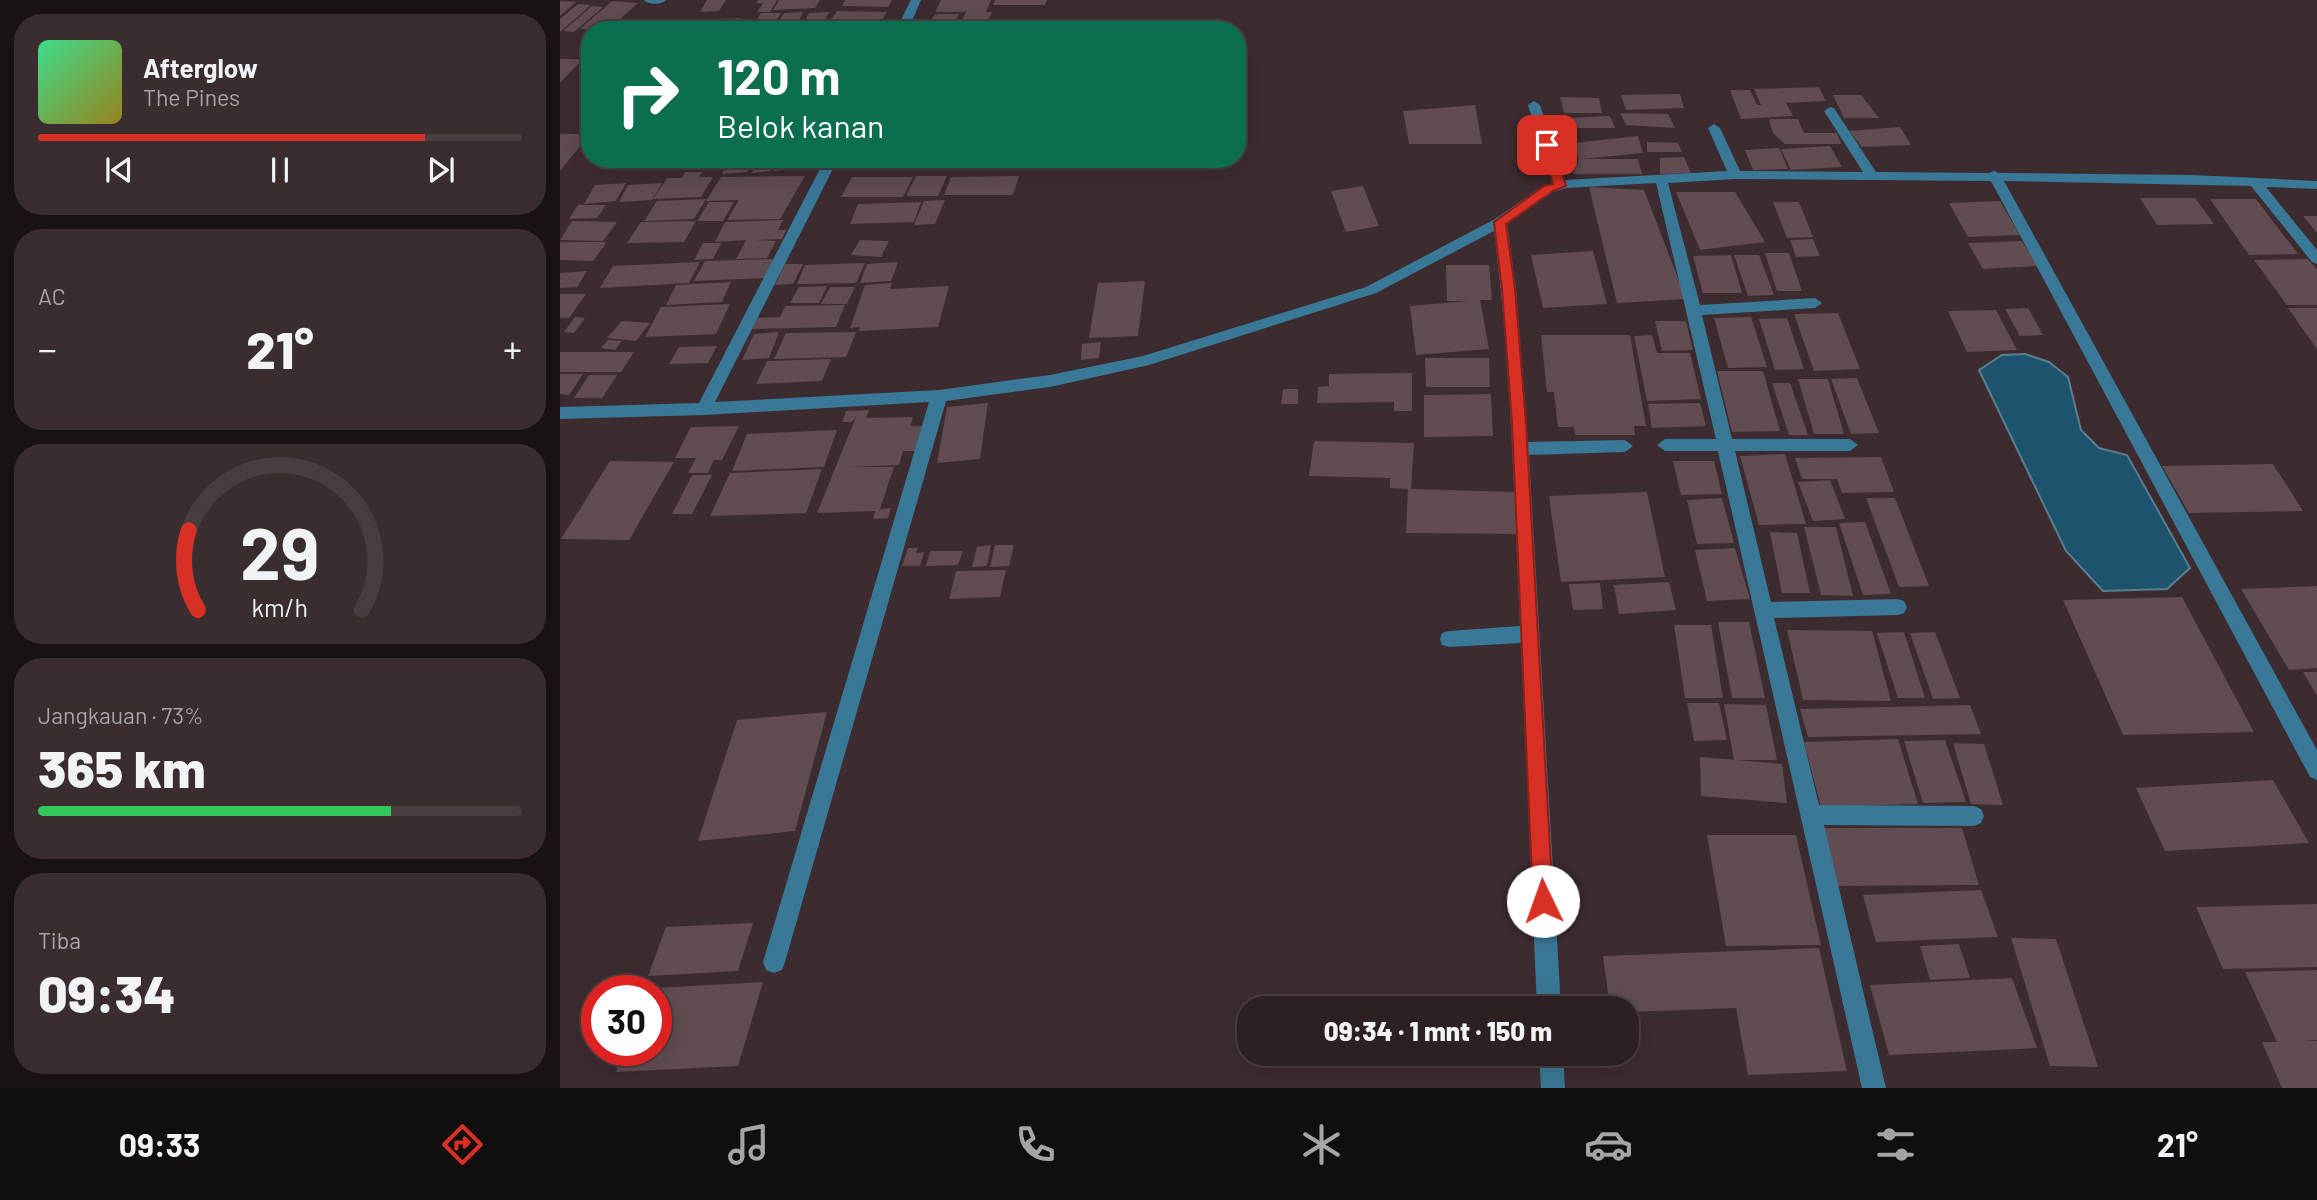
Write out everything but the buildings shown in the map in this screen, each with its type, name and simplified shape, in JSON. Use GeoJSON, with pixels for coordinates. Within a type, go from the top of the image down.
{"type":"FeatureCollection","features":[{"type":"Feature","properties":{"kind":"street"},"geometry":{"type":"LineString","coordinates":[[649,0],[661,0]]}},
{"type":"Feature","properties":{"kind":"street"},"geometry":{"type":"LineString","coordinates":[[906,21],[916,0]]}},
{"type":"Feature","properties":{"kind":"street"},"geometry":{"type":"LineString","coordinates":[[1534,105],[1560,186]]}},
{"type":"Feature","properties":{"kind":"street"},"geometry":{"type":"LineString","coordinates":[[1830,111],[1871,175]]}},
{"type":"Feature","properties":{"kind":"street"},"geometry":{"type":"LineString","coordinates":[[1714,128],[1735,175]]}},
{"type":"Feature","properties":{"kind":"street"},"geometry":{"type":"LineString","coordinates":[[704,409],[827,168]]}},
{"type":"Feature","properties":{"kind":"street"},"geometry":{"type":"LineString","coordinates":[[560,412],[704,409],[939,396],[1050,381],[1144,361],[1371,290],[1500,222],[1548,189],[1560,186],[1735,175],[1994,175],[2317,185]]}},
{"type":"Feature","properties":{"kind":"street"},"geometry":{"type":"LineString","coordinates":[[1994,175],[2317,770]]}},
{"type":"Feature","properties":{"kind":"street"},"geometry":{"type":"LineString","coordinates":[[1661,179],[1694,310],[1874,1088]]}},
{"type":"Feature","properties":{"kind":"street"},"geometry":{"type":"LineString","coordinates":[[2255,181],[2317,259]]}},
{"type":"Feature","properties":{"kind":"street"},"geometry":{"type":"LineString","coordinates":[[1500,222],[1509,289],[1520,449],[1548,996]]}},
{"type":"Feature","properties":{"kind":"street"},"geometry":{"type":"LineString","coordinates":[[1694,310],[1815,303]]}},
{"type":"Feature","properties":{"kind":"street"},"geometry":{"type":"LineString","coordinates":[[774,962],[939,396]]}},
{"type":"Feature","properties":{"kind":"street"},"geometry":{"type":"LineString","coordinates":[[1665,445],[1850,445]]}},
{"type":"Feature","properties":{"kind":"street"},"geometry":{"type":"LineString","coordinates":[[1520,449],[1625,446]]}},
{"type":"Feature","properties":{"kind":"street"},"geometry":{"type":"LineString","coordinates":[[1763,610],[1898,607]]}},
{"type":"Feature","properties":{"kind":"street"},"geometry":{"type":"LineString","coordinates":[[1449,639],[1528,634]]}},
{"type":"Feature","properties":{"kind":"street"},"geometry":{"type":"LineString","coordinates":[[1810,814],[1974,816]]}},
{"type":"Feature","properties":{"kind":"street"},"geometry":{"type":"LineString","coordinates":[[1552,1066],[1553,1088]]}},
{"type":"Feature","properties":{"kind":"water"},"geometry":{"type":"Polygon","coordinates":[[[2025,354],[2049,362],[2068,377],[2081,430],[2099,448],[2127,455],[2190,568],[2167,589],[2103,591],[2066,551],[1979,370],[2002,355],[2025,354]]]}},
{"type":"Feature","properties":{"kind":"route"},"geometry":{"type":"LineString","coordinates":[[1543,901],[1519,423],[1509,289],[1500,222],[1548,189],[1560,186],[1547,145]]}}]}
